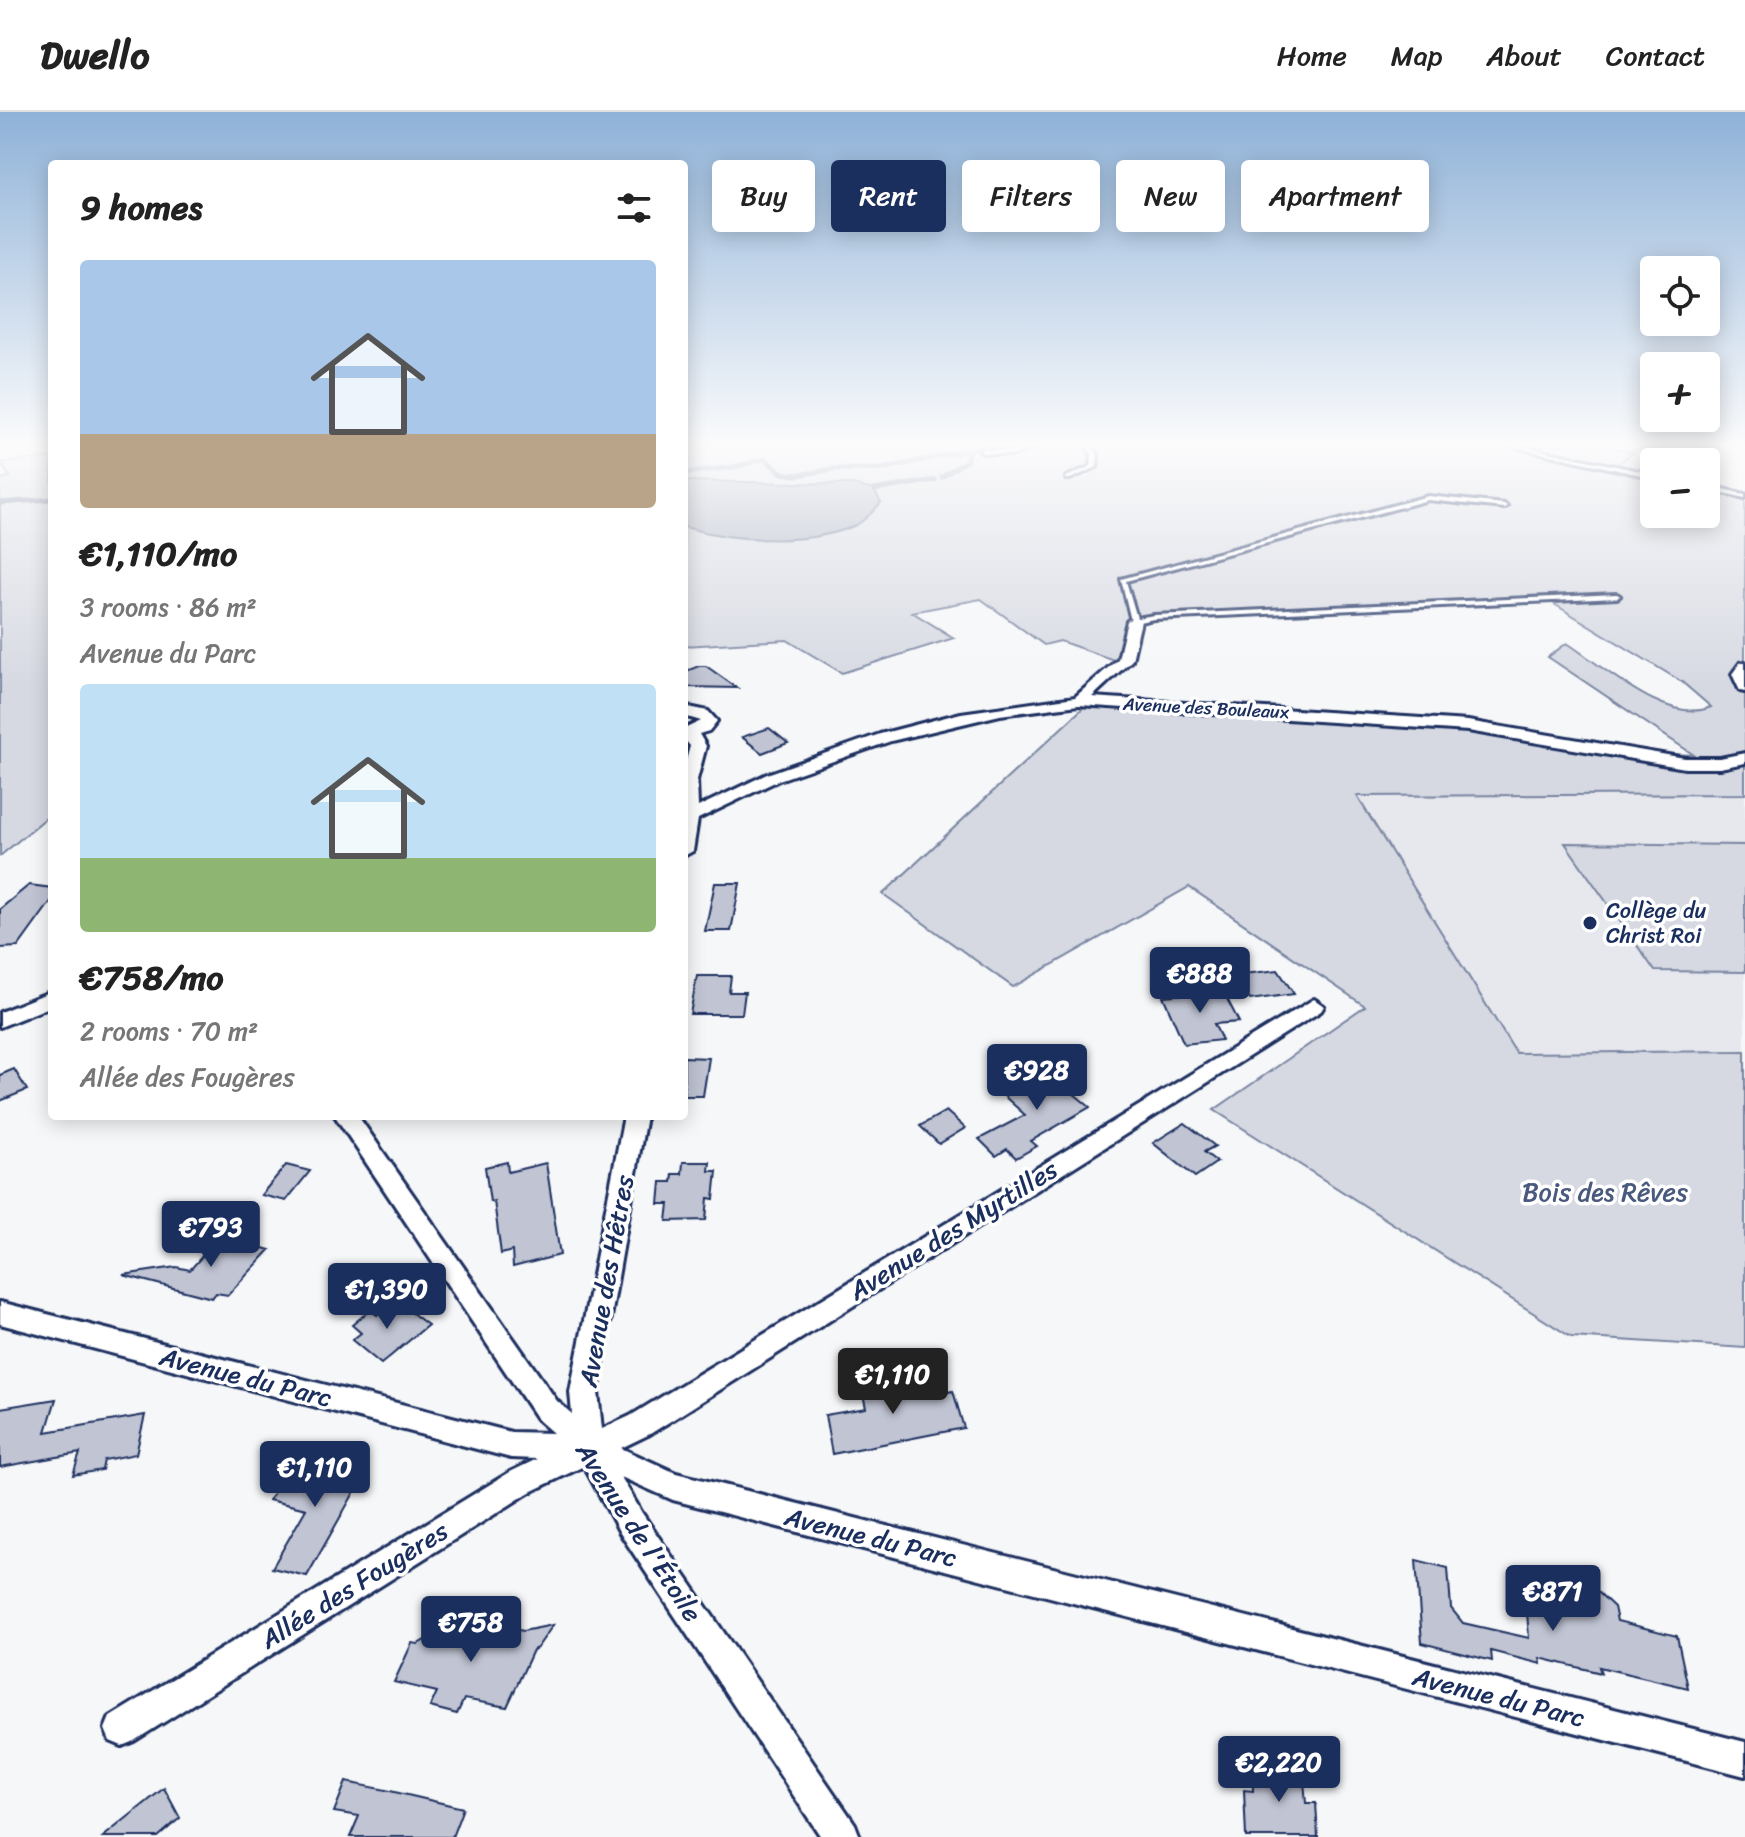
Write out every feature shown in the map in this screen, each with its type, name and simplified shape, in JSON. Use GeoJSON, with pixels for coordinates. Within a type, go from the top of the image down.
{"type":"FeatureCollection","features":[{"type":"Feature","properties":{"kind":"street"},"geometry":{"type":"LineString","coordinates":[[1079,701],[1125,660],[1134,621]]}},
{"type":"Feature","properties":{"kind":"street"},"geometry":{"type":"LineString","coordinates":[[1745,666],[1739,674],[1745,688]]}},
{"type":"Feature","properties":{"kind":"street","name":"Avenue des Bouleaux"},"geometry":{"type":"LineString","coordinates":[[688,817],[731,794],[898,733],[1015,707],[1079,701],[1468,726],[1685,763],[1720,763],[1745,758]]}},
{"type":"Feature","properties":{"kind":"street"},"geometry":{"type":"LineString","coordinates":[[688,712],[703,714],[709,721],[704,728],[688,734],[698,746],[689,780],[688,799]]}},
{"type":"Feature","properties":{"kind":"street"},"geometry":{"type":"LineString","coordinates":[[0,1020],[48,1000]]}},
{"type":"Feature","properties":{"kind":"street","name":"Avenue des Myrtilles"},"geometry":{"type":"LineString","coordinates":[[589,1448],[640,1425],[1314,1006]]}},
{"type":"Feature","properties":{"kind":"street","name":"Avenue de l'Étoile"},"geometry":{"type":"LineString","coordinates":[[349,1120],[547,1410],[589,1448],[631,1523],[842,1837]]}},
{"type":"Feature","properties":{"kind":"street","name":"Avenue des Hêtres"},"geometry":{"type":"LineString","coordinates":[[589,1448],[584,1392],[634,1120]]}},
{"type":"Feature","properties":{"kind":"street","name":"Avenue du Parc"},"geometry":{"type":"LineString","coordinates":[[0,1313],[511,1445],[589,1448],[673,1486],[1745,1759]]}},
{"type":"Feature","properties":{"kind":"street","name":"Allée des Fougères"},"geometry":{"type":"LineString","coordinates":[[122,1729],[520,1482],[589,1448]]}},
{"type":"Feature","properties":{"kind":"lane"},"geometry":{"type":"LineString","coordinates":[[1326,526],[1123,580],[1134,621],[1154,617],[1617,596]]}},
{"type":"Feature","properties":{"kind":"shaded area","name":"Collège du Christ Roi"},"geometry":{"type":"Polygon","coordinates":[[[1745,794],[1745,1051],[1516,1053],[1356,796],[1745,794]]]}},
{"type":"Feature","properties":{"kind":"green space"},"geometry":{"type":"Polygon","coordinates":[[[0,526],[48,526],[48,816],[0,856],[0,526]]]}},
{"type":"Feature","properties":{"kind":"green space","name":"Bois des Rêves"},"geometry":{"type":"Polygon","coordinates":[[[688,526],[1720,528],[1720,526],[1745,526],[1745,794],[1357,796],[1516,1053],[1745,1051],[1745,1348],[1571,1337],[1214,1110],[1365,1006],[1189,887],[1013,987],[883,894],[1085,706],[1098,698],[1476,721],[1632,752],[1694,755],[1548,657],[1567,643],[1636,691],[1656,701],[1694,711],[1711,707],[1682,682],[1549,601],[1159,619],[1141,623],[1137,645],[1128,665],[1060,641],[1044,645],[981,599],[912,612],[954,638],[842,673],[787,640],[688,646],[688,526]]]}},
{"type":"Feature","properties":{"kind":"green space"},"geometry":{"type":"Polygon","coordinates":[[[1565,843],[1745,845],[1745,972],[1655,971],[1565,843]]]}},
{"type":"Feature","properties":{"kind":"water"},"geometry":{"type":"Polygon","coordinates":[[[688,526],[854,526],[795,539],[748,538],[703,532],[688,526]]]}},
{"type":"Feature","properties":{"kind":"building"},"geometry":{"type":"Polygon","coordinates":[[[706,666],[737,688],[688,687],[688,670],[706,666]]]}},
{"type":"Feature","properties":{"kind":"building"},"geometry":{"type":"Polygon","coordinates":[[[769,728],[788,743],[762,753],[742,737],[769,728]]]}},
{"type":"Feature","properties":{"kind":"building"},"geometry":{"type":"Polygon","coordinates":[[[715,883],[740,883],[731,931],[705,931],[715,883]]]}},
{"type":"Feature","properties":{"kind":"building"},"geometry":{"type":"Polygon","coordinates":[[[29,885],[48,887],[48,906],[18,947],[0,948],[0,909],[29,885]]]}},
{"type":"Feature","properties":{"kind":"building"},"geometry":{"type":"Polygon","coordinates":[[[1278,970],[1294,994],[1250,1000],[1234,975],[1278,970]]]}},
{"type":"Feature","properties":{"kind":"building"},"geometry":{"type":"Polygon","coordinates":[[[697,976],[731,976],[729,992],[745,992],[742,1014],[690,1014],[697,976]]]}},
{"type":"Feature","properties":{"kind":"building"},"geometry":{"type":"Polygon","coordinates":[[[1223,991],[1239,1022],[1214,1024],[1222,1040],[1184,1044],[1163,996],[1223,991]]]}},
{"type":"Feature","properties":{"kind":"building"},"geometry":{"type":"Polygon","coordinates":[[[688,1057],[709,1058],[703,1096],[688,1096],[688,1057]]]}},
{"type":"Feature","properties":{"kind":"building"},"geometry":{"type":"Polygon","coordinates":[[[1057,1066],[1083,1088],[1073,1093],[1090,1107],[1031,1141],[1037,1146],[1016,1158],[1007,1149],[996,1156],[979,1139],[1025,1115],[1004,1096],[1057,1066]]]}},
{"type":"Feature","properties":{"kind":"building"},"geometry":{"type":"Polygon","coordinates":[[[14,1069],[27,1090],[0,1101],[0,1075],[14,1069]]]}},
{"type":"Feature","properties":{"kind":"building"},"geometry":{"type":"Polygon","coordinates":[[[946,1111],[965,1128],[939,1144],[920,1126],[946,1111]]]}},
{"type":"Feature","properties":{"kind":"building"},"geometry":{"type":"Polygon","coordinates":[[[1185,1123],[1215,1146],[1204,1152],[1217,1162],[1195,1177],[1153,1143],[1185,1123]]]}},
{"type":"Feature","properties":{"kind":"building"},"geometry":{"type":"Polygon","coordinates":[[[507,1162],[508,1172],[546,1163],[560,1255],[513,1267],[512,1251],[501,1254],[494,1201],[490,1202],[485,1167],[507,1162]]]}},
{"type":"Feature","properties":{"kind":"building"},"geometry":{"type":"Polygon","coordinates":[[[683,1162],[710,1162],[709,1171],[717,1171],[714,1199],[708,1198],[706,1220],[667,1221],[669,1204],[659,1204],[661,1182],[672,1182],[673,1174],[682,1174],[683,1162]]]}},
{"type":"Feature","properties":{"kind":"building"},"geometry":{"type":"Polygon","coordinates":[[[286,1165],[310,1171],[286,1201],[261,1195],[286,1165]]]}},
{"type":"Feature","properties":{"kind":"building"},"geometry":{"type":"Polygon","coordinates":[[[220,1236],[270,1250],[228,1295],[216,1293],[212,1298],[123,1275],[176,1267],[190,1270],[220,1236]]]}},
{"type":"Feature","properties":{"kind":"building"},"geometry":{"type":"Polygon","coordinates":[[[395,1300],[428,1325],[381,1364],[352,1340],[361,1333],[352,1325],[370,1310],[377,1315],[395,1300]]]}},
{"type":"Feature","properties":{"kind":"building"},"geometry":{"type":"Polygon","coordinates":[[[916,1374],[922,1397],[953,1391],[964,1428],[832,1454],[825,1415],[866,1408],[861,1385],[916,1374]]]}},
{"type":"Feature","properties":{"kind":"building"},"geometry":{"type":"Polygon","coordinates":[[[56,1399],[46,1432],[145,1415],[136,1454],[104,1460],[102,1470],[73,1475],[80,1453],[0,1467],[0,1408],[56,1399]]]}},
{"type":"Feature","properties":{"kind":"building"},"geometry":{"type":"Polygon","coordinates":[[[325,1449],[359,1457],[346,1481],[359,1484],[307,1576],[272,1568],[306,1509],[269,1500],[285,1474],[308,1478],[325,1449]]]}},
{"type":"Feature","properties":{"kind":"building"},"geometry":{"type":"Polygon","coordinates":[[[1416,1560],[1448,1568],[1451,1608],[1463,1623],[1529,1638],[1526,1599],[1553,1605],[1575,1586],[1598,1592],[1614,1607],[1617,1621],[1677,1636],[1688,1688],[1599,1667],[1601,1673],[1540,1658],[1541,1664],[1491,1651],[1492,1661],[1422,1643],[1416,1560]]]}},
{"type":"Feature","properties":{"kind":"building"},"geometry":{"type":"Polygon","coordinates":[[[468,1619],[523,1631],[553,1625],[533,1650],[507,1707],[464,1699],[457,1714],[430,1707],[437,1692],[394,1682],[412,1643],[418,1644],[442,1630],[466,1624],[468,1619]]]}},
{"type":"Feature","properties":{"kind":"building"},"geometry":{"type":"Polygon","coordinates":[[[1252,1760],[1303,1770],[1306,1803],[1316,1803],[1318,1837],[1246,1837],[1244,1790],[1253,1791],[1252,1760]]]}},
{"type":"Feature","properties":{"kind":"building"},"geometry":{"type":"Polygon","coordinates":[[[346,1782],[463,1808],[452,1837],[350,1837],[359,1816],[334,1812],[346,1782]]]}},
{"type":"Feature","properties":{"kind":"building"},"geometry":{"type":"Polygon","coordinates":[[[164,1788],[180,1818],[158,1837],[103,1837],[164,1788]]]}},
{"type":"Feature","properties":{"kind":"place","name":"Collège du Christ Roi"},"geometry":{"type":"Point","coordinates":[1590,923]}}]}
